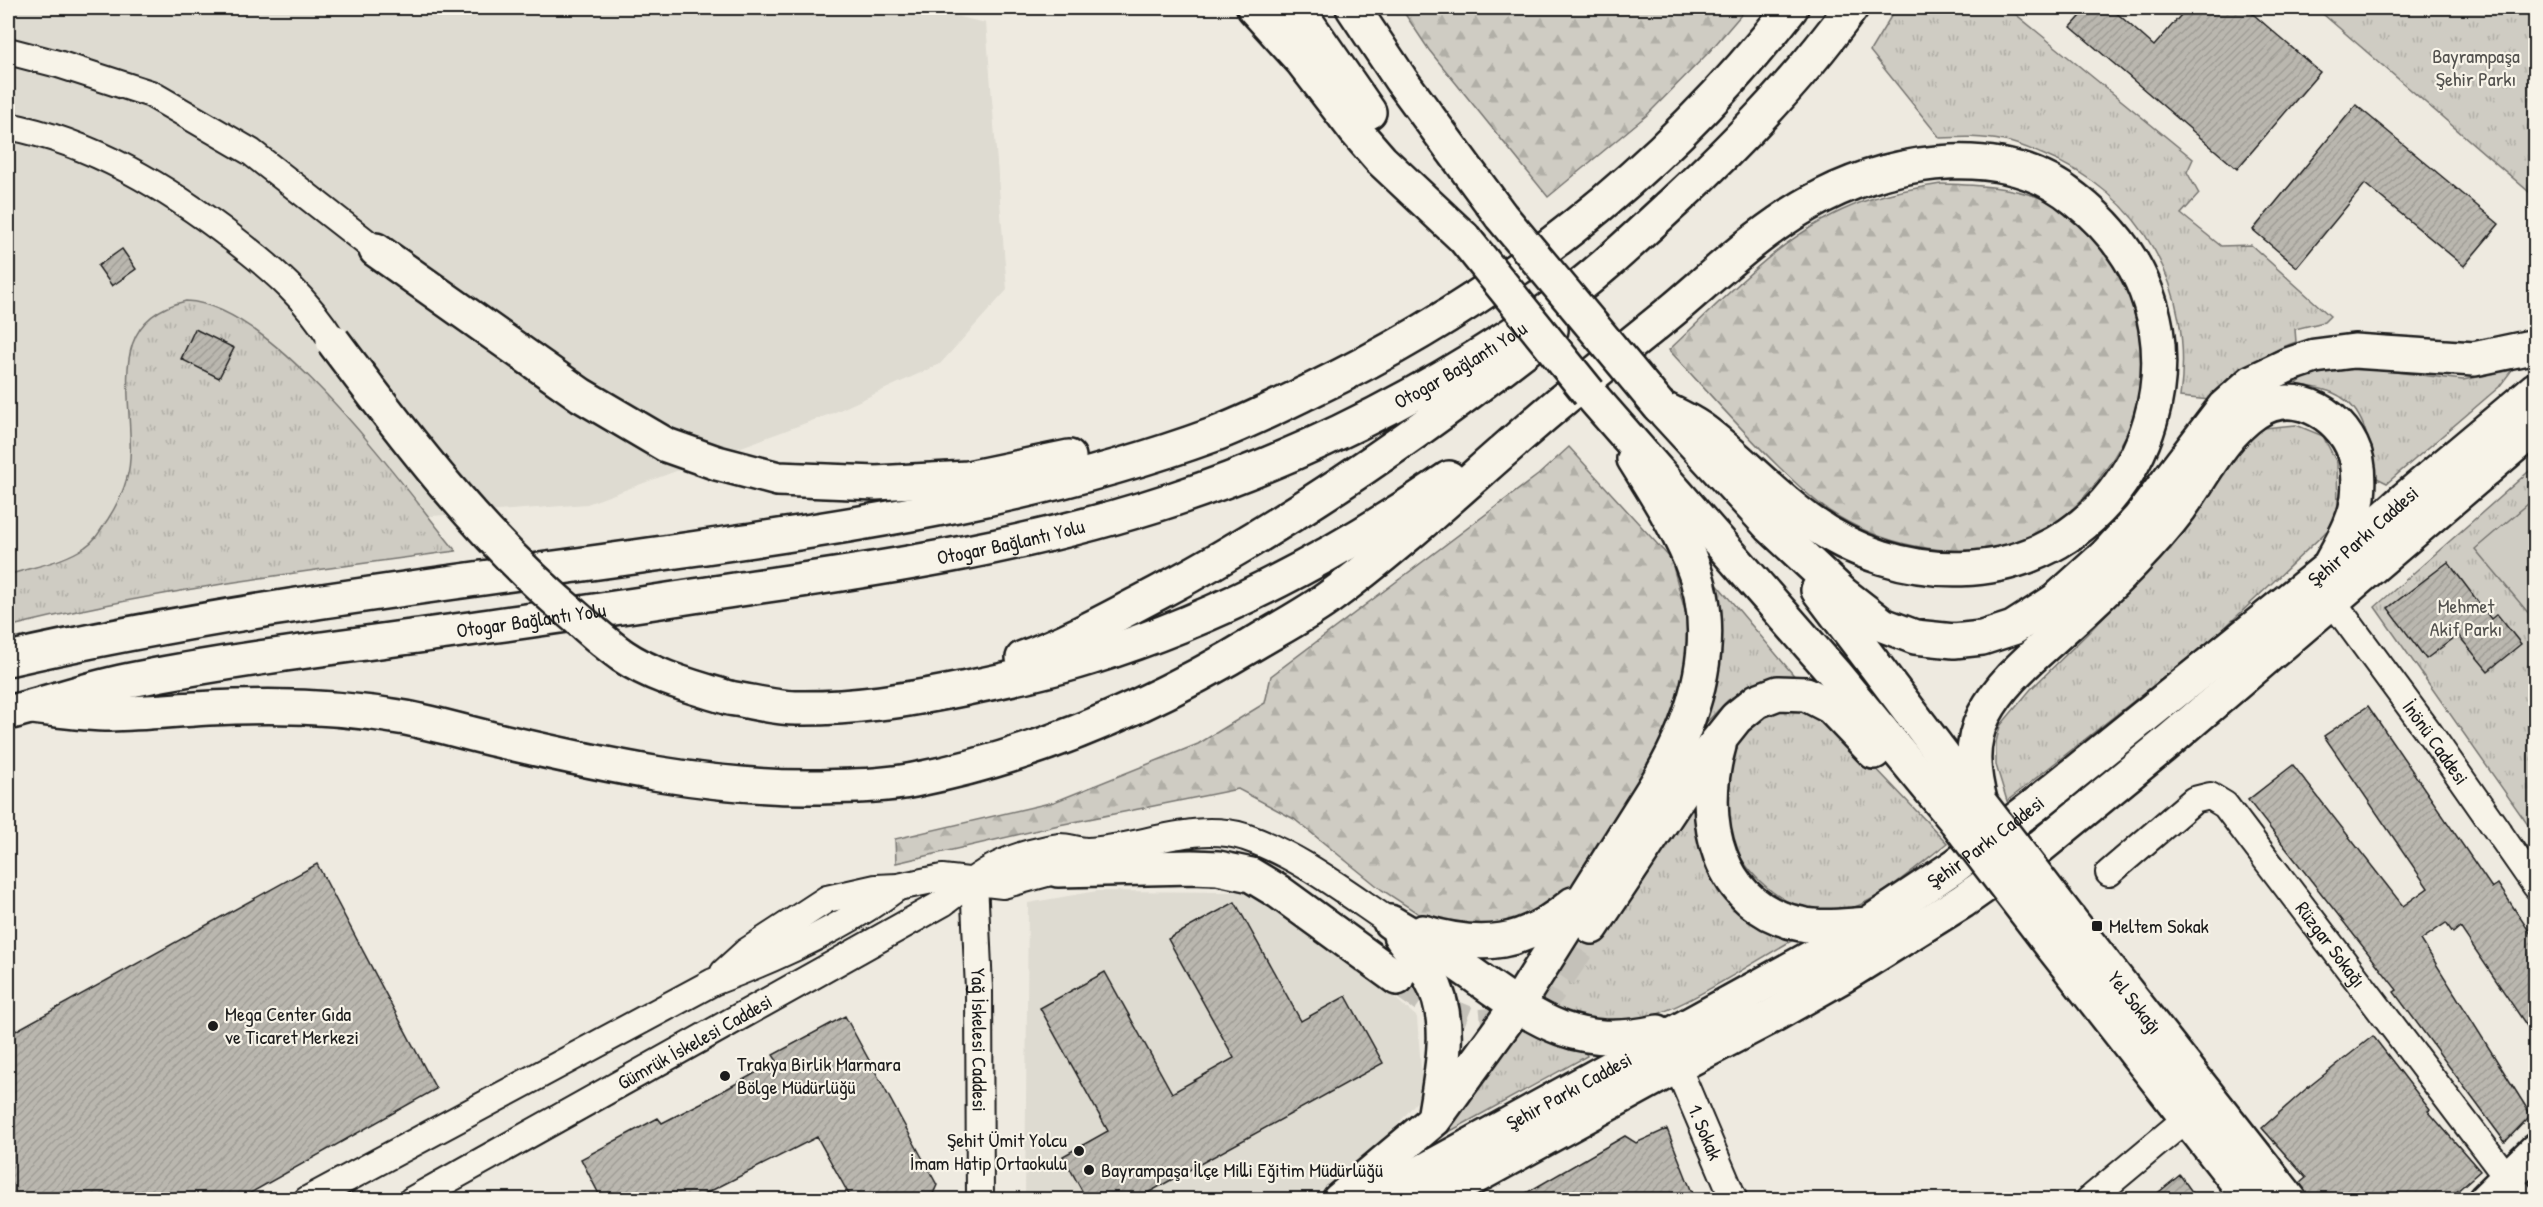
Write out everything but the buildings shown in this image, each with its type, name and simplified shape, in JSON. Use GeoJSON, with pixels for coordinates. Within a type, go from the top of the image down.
{"type":"FeatureCollection","features":[{"type":"Feature","properties":{"kind":"main road"},"geometry":{"type":"LineString","coordinates":[[1254,8],[1302,61],[1381,160],[1464,238]]}},
{"type":"Feature","properties":{"kind":"main road"},"geometry":{"type":"LineString","coordinates":[[1298,8],[1363,104],[1464,238],[1589,393],[1834,673],[1968,812]]}},
{"type":"Feature","properties":{"kind":"main road"},"geometry":{"type":"LineString","coordinates":[[1353,8],[1401,80],[1501,216],[1660,407],[1770,526],[1843,594],[1883,625],[1915,637],[1954,641],[1982,638],[2013,628],[2055,601],[2106,555],[2139,519],[2224,407],[2252,382],[2288,365],[2306,359],[2354,351],[2474,359],[2535,346]]}},
{"type":"Feature","properties":{"kind":"main road"},"geometry":{"type":"LineString","coordinates":[[8,659],[160,628],[865,524],[1009,495],[1110,468],[1216,434],[1356,369],[1435,324],[1519,268],[1572,229],[1676,138],[1733,78],[1791,8]]}},
{"type":"Feature","properties":{"kind":"main road","name":"Otogar Bağlantı Yolu"},"geometry":{"type":"LineString","coordinates":[[20,710],[76,692],[136,679],[356,644],[838,575],[1020,541],[1101,521],[1223,482],[1351,428],[1442,377],[1549,309],[1613,259],[1719,161],[1804,69],[1851,8]]}},
{"type":"Feature","properties":{"kind":"main road"},"geometry":{"type":"LineString","coordinates":[[20,710],[103,714],[235,707],[306,707],[406,718],[599,763],[702,781],[797,787],[856,786],[910,781],[1018,752],[1093,727],[1228,660],[1322,603],[1417,530],[1550,410],[1742,250],[1821,197],[1850,184],[1914,166],[1946,162],[1992,164],[2035,175],[2068,192],[2103,223],[2128,254],[2148,292],[2157,334],[2159,372],[2155,412],[2131,468],[2114,492],[2098,511],[2071,534],[2039,552],[2004,564],[1972,570],[1922,567],[1898,562],[1848,545],[1810,522],[1697,426],[1660,407]]}},
{"type":"Feature","properties":{"kind":"main road"},"geometry":{"type":"LineString","coordinates":[[376,250],[581,396],[666,445],[717,463],[778,479],[876,483],[969,478],[1044,463],[1129,441],[1250,404],[1302,395]]}},
{"type":"Feature","properties":{"kind":"main road"},"geometry":{"type":"LineString","coordinates":[[902,701],[1044,651],[1216,562],[1321,496],[1465,398],[1554,328],[1613,259]]}},
{"type":"Feature","properties":{"kind":"main road"},"geometry":{"type":"LineString","coordinates":[[333,341],[412,446],[491,539],[542,589],[624,657],[679,683],[729,698],[794,708],[843,707],[902,701],[999,681],[1090,658],[1206,614],[1350,543],[1550,410]]}},
{"type":"Feature","properties":{"kind":"main road","name":"Şehir Parkı Caddesi"},"geometry":{"type":"LineString","coordinates":[[1371,1200],[1870,924],[1955,866],[2328,568],[2406,498],[2535,389]]}},
{"type":"Feature","properties":{"kind":"main road"},"geometry":{"type":"LineString","coordinates":[[1340,1200],[1434,1120],[1516,1007],[1674,753],[1700,683],[1706,641],[1702,599],[1691,561],[1663,506],[1633,456],[1589,393]]}},
{"type":"Feature","properties":{"kind":"main road"},"geometry":{"type":"LineString","coordinates":[[1968,812],[1976,738],[1996,693],[2017,670],[2120,573],[2162,528],[2179,509],[2218,452],[2236,431],[2256,412],[2274,403],[2292,400],[2319,409],[2345,434],[2357,461],[2358,497],[2350,528],[2328,568]]}},
{"type":"Feature","properties":{"kind":"main road","name":"Şehir Parkı Caddesi"},"geometry":{"type":"LineString","coordinates":[[1433,1200],[1767,1019],[1841,977],[1963,901],[2041,846],[2333,602],[2535,427]]}},
{"type":"Feature","properties":{"kind":"main road"},"geometry":{"type":"LineString","coordinates":[[1770,526],[1968,812]]}},
{"type":"Feature","properties":{"kind":"main road"},"geometry":{"type":"LineString","coordinates":[[1592,927],[1723,732],[1757,701],[1778,693],[1806,694],[1831,707],[1904,779],[1968,812]]}},
{"type":"Feature","properties":{"kind":"main road"},"geometry":{"type":"LineString","coordinates":[[1723,732],[1713,767],[1711,803],[1713,832],[1720,857],[1743,895],[1758,908],[1800,924],[1821,926],[1870,924]]}},
{"type":"Feature","properties":{"kind":"main road","name":"Yel Sokağı"},"geometry":{"type":"LineString","coordinates":[[1968,812],[2061,932],[2290,1200]]}},
{"type":"Feature","properties":{"kind":"main road"},"geometry":{"type":"LineString","coordinates":[[1058,870],[1192,867],[1218,868],[1251,875],[1279,892],[1397,978]]}},
{"type":"Feature","properties":{"kind":"main road"},"geometry":{"type":"LineString","coordinates":[[1390,922],[1455,941],[1481,944],[1511,938],[1536,929],[1561,914],[1587,891]]}},
{"type":"Feature","properties":{"kind":"main road"},"geometry":{"type":"LineString","coordinates":[[1390,922],[1436,949],[1516,1007],[1560,1029],[1592,1036],[1620,1038],[1661,1032],[1702,1016]]}},
{"type":"Feature","properties":{"kind":"main road"},"geometry":{"type":"LineString","coordinates":[[1390,922],[1431,978],[1440,1001],[1445,1047],[1442,1081],[1434,1120]]}},
{"type":"Feature","properties":{"kind":"main road","name":"Yel Sokağı"},"geometry":{"type":"LineString","coordinates":[[2061,932],[2186,1119],[2251,1200]]}},
{"type":"Feature","properties":{"kind":"main road"},"geometry":{"type":"LineString","coordinates":[[2506,1192],[2535,1150]]}},
{"type":"Feature","properties":{"kind":"street"},"geometry":{"type":"LineString","coordinates":[[8,51],[58,64],[151,94],[251,152],[376,250]]}},
{"type":"Feature","properties":{"kind":"street"},"geometry":{"type":"LineString","coordinates":[[8,126],[37,131],[131,170],[197,211],[286,281],[318,316],[333,341]]}},
{"type":"Feature","properties":{"kind":"street","name":"İnönü Caddesi"},"geometry":{"type":"LineString","coordinates":[[2333,602],[2428,731],[2535,886]]}},
{"type":"Feature","properties":{"kind":"street","name":"Rüzgar Sokağı"},"geometry":{"type":"LineString","coordinates":[[2109,873],[2194,800],[2210,796],[2225,805],[2506,1192]]}},
{"type":"Feature","properties":{"kind":"street"},"geometry":{"type":"LineString","coordinates":[[307,1200],[712,982],[758,965],[799,945],[878,902],[898,887],[942,878],[1003,885],[1058,870],[1086,851],[1215,832],[1243,837],[1276,850],[1304,865],[1390,922]]}},
{"type":"Feature","properties":{"kind":"street","name":"Gümrük İskelesi Caddesi"},"geometry":{"type":"LineString","coordinates":[[412,1200],[943,903],[1004,862],[1062,847],[1086,851]]}},
{"type":"Feature","properties":{"kind":"street","name":"Yağ İskelesi Caddesi"},"geometry":{"type":"LineString","coordinates":[[974,881],[979,989],[980,1200]]}},
{"type":"Feature","properties":{"kind":"street","name":"1. Sokak"},"geometry":{"type":"LineString","coordinates":[[1677,1066],[1734,1200]]}},
{"type":"Feature","properties":{"kind":"street"},"geometry":{"type":"LineString","coordinates":[[2089,1200],[2186,1119]]}},
{"type":"Feature","properties":{"kind":"shaded area"},"geometry":{"type":"Polygon","coordinates":[[[8,8],[920,8],[986,23],[1007,290],[940,364],[833,413],[587,504],[328,524],[66,556],[8,575],[8,8]]]}},
{"type":"Feature","properties":{"kind":"shaded area"},"geometry":{"type":"Polygon","coordinates":[[[1097,891],[1244,892],[1362,970],[1417,1017],[1423,1094],[1385,1140],[1311,1199],[1025,1200],[1028,903],[1097,891]]]}},
{"type":"Feature","properties":{"kind":"green space"},"geometry":{"type":"Polygon","coordinates":[[[1401,8],[1747,8],[1709,52],[1647,115],[1548,197],[1429,50],[1401,8]]]}},
{"type":"Feature","properties":{"kind":"green space"},"geometry":{"type":"Polygon","coordinates":[[[1896,8],[2008,8],[2193,159],[2187,172],[2199,194],[2181,214],[2221,246],[2251,245],[2330,316],[2324,322],[2295,329],[2296,342],[2261,359],[2210,400],[2180,397],[2183,357],[2179,320],[2170,284],[2154,250],[2134,220],[2108,194],[2078,172],[2042,154],[1996,139],[1940,138],[1870,51],[1896,8]]]}},
{"type":"Feature","properties":{"kind":"green space","name":"Bayrampaşa Şehir Parkı"},"geometry":{"type":"Polygon","coordinates":[[[2316,8],[2535,8],[2535,197],[2316,8]]]}},
{"type":"Feature","properties":{"kind":"green space"},"geometry":{"type":"Polygon","coordinates":[[[1941,184],[2007,189],[2033,195],[2076,219],[2100,245],[2114,265],[2131,302],[2140,342],[2141,384],[2131,426],[2112,460],[2092,488],[2067,513],[2038,533],[2022,540],[1975,550],[1927,548],[1904,544],[1858,527],[1829,511],[1806,493],[1764,452],[1669,350],[1732,289],[1800,234],[1825,219],[1874,198],[1941,184]]]}},
{"type":"Feature","properties":{"kind":"green space"},"geometry":{"type":"Polygon","coordinates":[[[186,301],[221,310],[258,332],[296,364],[334,402],[370,444],[456,551],[174,592],[8,627],[8,575],[58,560],[85,547],[98,534],[116,505],[126,483],[130,459],[128,364],[133,343],[143,325],[160,311],[186,301]]]}},
{"type":"Feature","properties":{"kind":"green space"},"geometry":{"type":"Polygon","coordinates":[[[2352,367],[2463,380],[2512,370],[2499,387],[2387,483],[2373,476],[2366,433],[2357,412],[2350,404],[2331,392],[2296,384],[2308,376],[2352,367]]]}},
{"type":"Feature","properties":{"kind":"green space"},"geometry":{"type":"Polygon","coordinates":[[[2296,425],[2323,436],[2337,463],[2338,509],[2329,529],[2216,636],[2007,801],[1996,765],[1996,742],[2000,726],[2031,689],[2164,553],[2238,449],[2264,428],[2296,425]]]}},
{"type":"Feature","properties":{"kind":"green space"},"geometry":{"type":"Polygon","coordinates":[[[1569,447],[1671,559],[1688,622],[1688,656],[1670,724],[1645,772],[1575,883],[1538,914],[1496,928],[1463,931],[1422,916],[1382,890],[1294,819],[1238,789],[1059,825],[896,863],[895,839],[1054,802],[1198,744],[1265,703],[1271,676],[1538,475],[1569,447]]]}},
{"type":"Feature","properties":{"kind":"green space","name":"Mehmet Akif Parkı"},"geometry":{"type":"Polygon","coordinates":[[[2535,466],[2535,835],[2375,607],[2535,466]]]}},
{"type":"Feature","properties":{"kind":"green space"},"geometry":{"type":"Polygon","coordinates":[[[2535,498],[2535,621],[2475,549],[2535,498]]]}},
{"type":"Feature","properties":{"kind":"green space"},"geometry":{"type":"Polygon","coordinates":[[[1715,582],[1797,679],[1761,685],[1728,700],[1703,726],[1714,669],[1715,582]]]}},
{"type":"Feature","properties":{"kind":"green space"},"geometry":{"type":"Polygon","coordinates":[[[1785,707],[1830,720],[1947,843],[1877,896],[1846,910],[1831,913],[1816,912],[1801,908],[1772,892],[1748,869],[1734,842],[1729,816],[1729,800],[1731,766],[1735,750],[1746,727],[1759,716],[1785,707]]]}},
{"type":"Feature","properties":{"kind":"green space"},"geometry":{"type":"Polygon","coordinates":[[[1693,802],[1701,838],[1723,892],[1760,926],[1793,940],[1709,989],[1664,1012],[1642,1019],[1623,1023],[1600,1022],[1534,1000],[1582,925],[1693,802]]]}},
{"type":"Feature","properties":{"kind":"green space"},"geometry":{"type":"Polygon","coordinates":[[[1518,1027],[1584,1050],[1587,1056],[1427,1144],[1518,1027]]]}},
{"type":"Feature","properties":{"kind":"tunnel"},"geometry":{"type":"LineString","coordinates":[[1397,978],[1454,1017],[1476,1026],[1498,1024],[1531,1010],[1548,992],[1592,927]]}},
{"type":"Feature","properties":{"kind":"place","name":"Meltem Sokak"},"geometry":{"type":"Point","coordinates":[2097,926]}},
{"type":"Feature","properties":{"kind":"place","name":"Mega Center Gıda ve Ticaret Merkezi"},"geometry":{"type":"Point","coordinates":[213,1026]}},
{"type":"Feature","properties":{"kind":"place","name":"Trakya Birlik Marmara Bölge Müdürlüğü"},"geometry":{"type":"Point","coordinates":[725,1076]}},
{"type":"Feature","properties":{"kind":"place","name":"Şehit Ümit Yolcu İmam Hatip Ortaokulu"},"geometry":{"type":"Point","coordinates":[1079,1151]}},
{"type":"Feature","properties":{"kind":"place","name":"Bayrampaşa İlçe Milli Eğitim Müdürlüğü"},"geometry":{"type":"Point","coordinates":[1089,1170]}}]}
